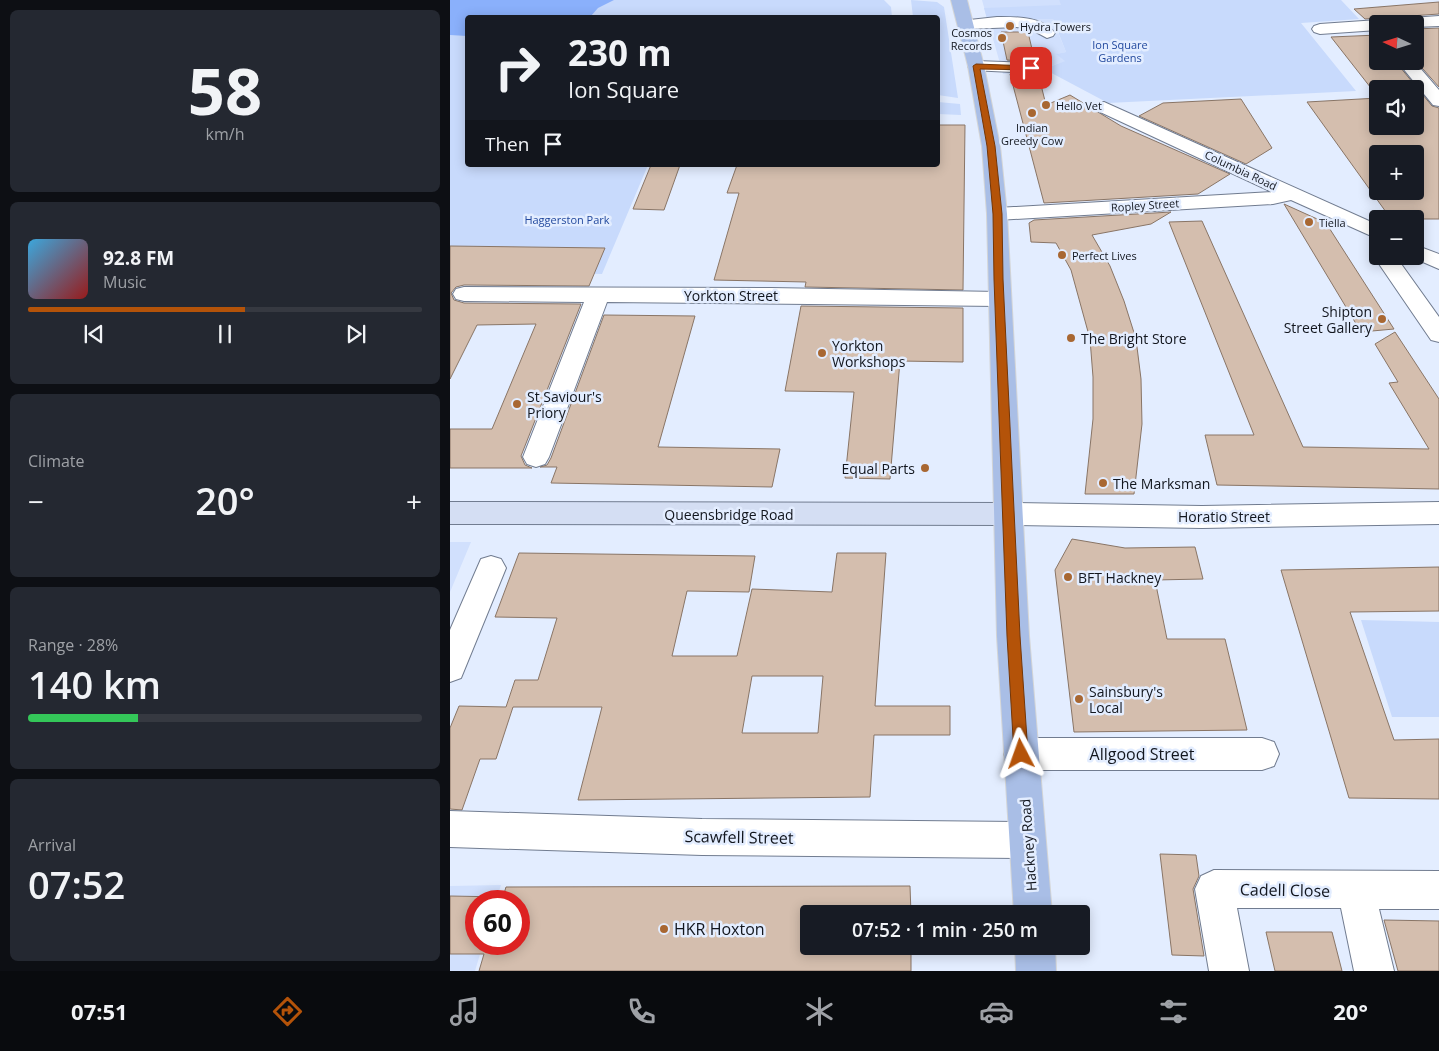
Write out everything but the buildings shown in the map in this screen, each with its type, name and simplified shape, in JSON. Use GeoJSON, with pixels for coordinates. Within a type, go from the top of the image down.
{"type":"FeatureCollection","features":[{"type":"Feature","properties":{"kind":"main road","name":"Hackney Road"},"geometry":{"type":"LineString","coordinates":[[959,0],[976,66],[991,146],[997,214],[1013,636],[1032,905]]}},
{"type":"Feature","properties":{"kind":"main road","name":"Queensbridge Road"},"geometry":{"type":"LineString","coordinates":[[450,513],[1008,514]]}},
{"type":"Feature","properties":{"kind":"main road"},"geometry":{"type":"LineString","coordinates":[[1035,955],[1036,971]]}},
{"type":"Feature","properties":{"kind":"street"},"geometry":{"type":"LineString","coordinates":[[1424,22],[1439,21]]}},
{"type":"Feature","properties":{"kind":"street"},"geometry":{"type":"LineString","coordinates":[[966,24],[1022,23],[1038,26],[1047,33]]}},
{"type":"Feature","properties":{"kind":"street"},"geometry":{"type":"LineString","coordinates":[[1320,29],[1369,26]]}},
{"type":"Feature","properties":{"kind":"street"},"geometry":{"type":"LineString","coordinates":[[976,66],[1031,68]]}},
{"type":"Feature","properties":{"kind":"street"},"geometry":{"type":"LineString","coordinates":[[1413,70],[1439,101]]}},
{"type":"Feature","properties":{"kind":"street","name":"Columbia Road"},"geometry":{"type":"LineString","coordinates":[[1104,107],[1369,229]]}},
{"type":"Feature","properties":{"kind":"street","name":"Ropley Street"},"geometry":{"type":"LineString","coordinates":[[997,214],[1273,198],[1293,194]]}},
{"type":"Feature","properties":{"kind":"street"},"geometry":{"type":"LineString","coordinates":[[1424,255],[1439,262]]}},
{"type":"Feature","properties":{"kind":"street"},"geometry":{"type":"LineString","coordinates":[[1391,265],[1439,334]]}},
{"type":"Feature","properties":{"kind":"street","name":"Yorkton Street"},"geometry":{"type":"LineString","coordinates":[[464,294],[999,299]]}},
{"type":"Feature","properties":{"kind":"street"},"geometry":{"type":"LineString","coordinates":[[536,457],[598,294]]}},
{"type":"Feature","properties":{"kind":"street","name":"Horatio Street"},"geometry":{"type":"LineString","coordinates":[[1008,514],[1210,517],[1439,513]]}},
{"type":"Feature","properties":{"kind":"street"},"geometry":{"type":"LineString","coordinates":[[450,668],[491,568]]}},
{"type":"Feature","properties":{"kind":"street","name":"Allgood Street"},"geometry":{"type":"LineString","coordinates":[[1021,754],[1262,754]]}},
{"type":"Feature","properties":{"kind":"street","name":"Scawfell Street"},"geometry":{"type":"LineString","coordinates":[[450,829],[702,837],[1027,840]]}},
{"type":"Feature","properties":{"kind":"street","name":"Cadell Close"},"geometry":{"type":"LineString","coordinates":[[1229,971],[1214,889],[1439,890]]}},
{"type":"Feature","properties":{"kind":"street"},"geometry":{"type":"LineString","coordinates":[[1356,891],[1374,971]]}},
{"type":"Feature","properties":{"kind":"shaded area"},"geometry":{"type":"Polygon","coordinates":[[[450,0],[614,0],[598,8],[592,15],[465,15],[465,36],[450,35],[450,0]]]}},
{"type":"Feature","properties":{"kind":"shaded area"},"geometry":{"type":"Polygon","coordinates":[[[982,0],[1059,0],[1062,5],[1053,20],[1066,52],[1057,54],[1066,61],[1034,72],[1003,74],[982,0]]]}},
{"type":"Feature","properties":{"kind":"shaded area"},"geometry":{"type":"Polygon","coordinates":[[[450,542],[471,542],[450,592],[450,542]]]}},
{"type":"Feature","properties":{"kind":"shaded area"},"geometry":{"type":"Polygon","coordinates":[[[501,885],[499,890],[465,890],[465,955],[480,955],[475,971],[450,971],[450,886],[501,885]]]}},
{"type":"Feature","properties":{"kind":"green space","name":"Haggerston Park"},"geometry":{"type":"Polygon","coordinates":[[[450,0],[884,0],[891,7],[892,15],[465,15],[465,167],[647,167],[602,274],[456,270],[450,282],[450,0]]]}},
{"type":"Feature","properties":{"kind":"green space"},"geometry":{"type":"Polygon","coordinates":[[[911,0],[937,2],[944,7],[958,98],[940,95],[940,15],[913,15],[911,0]]]}},
{"type":"Feature","properties":{"kind":"green space","name":"Ion Square Gardens"},"geometry":{"type":"Polygon","coordinates":[[[1059,0],[1341,0],[1359,19],[1301,23],[1356,91],[1108,103],[1044,69],[1065,61],[1056,54],[1066,52],[1053,19],[987,19],[984,8],[1061,5],[1059,0]]]}},
{"type":"Feature","properties":{"kind":"green space"},"geometry":{"type":"Polygon","coordinates":[[[940,102],[960,104],[961,115],[940,114],[940,102]]]}},
{"type":"Feature","properties":{"kind":"green space"},"geometry":{"type":"Polygon","coordinates":[[[1361,620],[1439,622],[1439,717],[1392,717],[1361,620]]]}},
{"type":"Feature","properties":{"kind":"place","name":"Hydra Towers"},"geometry":{"type":"Point","coordinates":[1010,26]}},
{"type":"Feature","properties":{"kind":"place","name":"Cosmos Records"},"geometry":{"type":"Point","coordinates":[1002,38]}},
{"type":"Feature","properties":{"kind":"place","name":"Hello Vet"},"geometry":{"type":"Point","coordinates":[1046,105]}},
{"type":"Feature","properties":{"kind":"place","name":"Indian Greedy Cow"},"geometry":{"type":"Point","coordinates":[1032,113]}},
{"type":"Feature","properties":{"kind":"place","name":"Tiella"},"geometry":{"type":"Point","coordinates":[1309,222]}},
{"type":"Feature","properties":{"kind":"place","name":"Perfect Lives"},"geometry":{"type":"Point","coordinates":[1062,255]}},
{"type":"Feature","properties":{"kind":"place","name":"Shipton Street Gallery"},"geometry":{"type":"Point","coordinates":[1382,319]}},
{"type":"Feature","properties":{"kind":"place","name":"The Bright Store"},"geometry":{"type":"Point","coordinates":[1071,338]}},
{"type":"Feature","properties":{"kind":"place","name":"Yorkton Workshops"},"geometry":{"type":"Point","coordinates":[822,353]}},
{"type":"Feature","properties":{"kind":"place","name":"St Saviour's Priory"},"geometry":{"type":"Point","coordinates":[517,404]}},
{"type":"Feature","properties":{"kind":"place","name":"Equal Parts"},"geometry":{"type":"Point","coordinates":[925,468]}},
{"type":"Feature","properties":{"kind":"place","name":"The Marksman"},"geometry":{"type":"Point","coordinates":[1103,483]}},
{"type":"Feature","properties":{"kind":"place","name":"BFT Hackney"},"geometry":{"type":"Point","coordinates":[1068,577]}},
{"type":"Feature","properties":{"kind":"place","name":"Sainsbury's Local"},"geometry":{"type":"Point","coordinates":[1079,699]}},
{"type":"Feature","properties":{"kind":"place","name":"HKR Hoxton"},"geometry":{"type":"Point","coordinates":[664,929]}},
{"type":"Feature","properties":{"kind":"route"},"geometry":{"type":"LineString","coordinates":[[1021,754],[1013,636],[1012,579],[1005,461],[1006,423],[998,279],[997,214],[991,146],[976,66],[1031,68]]}}]}
